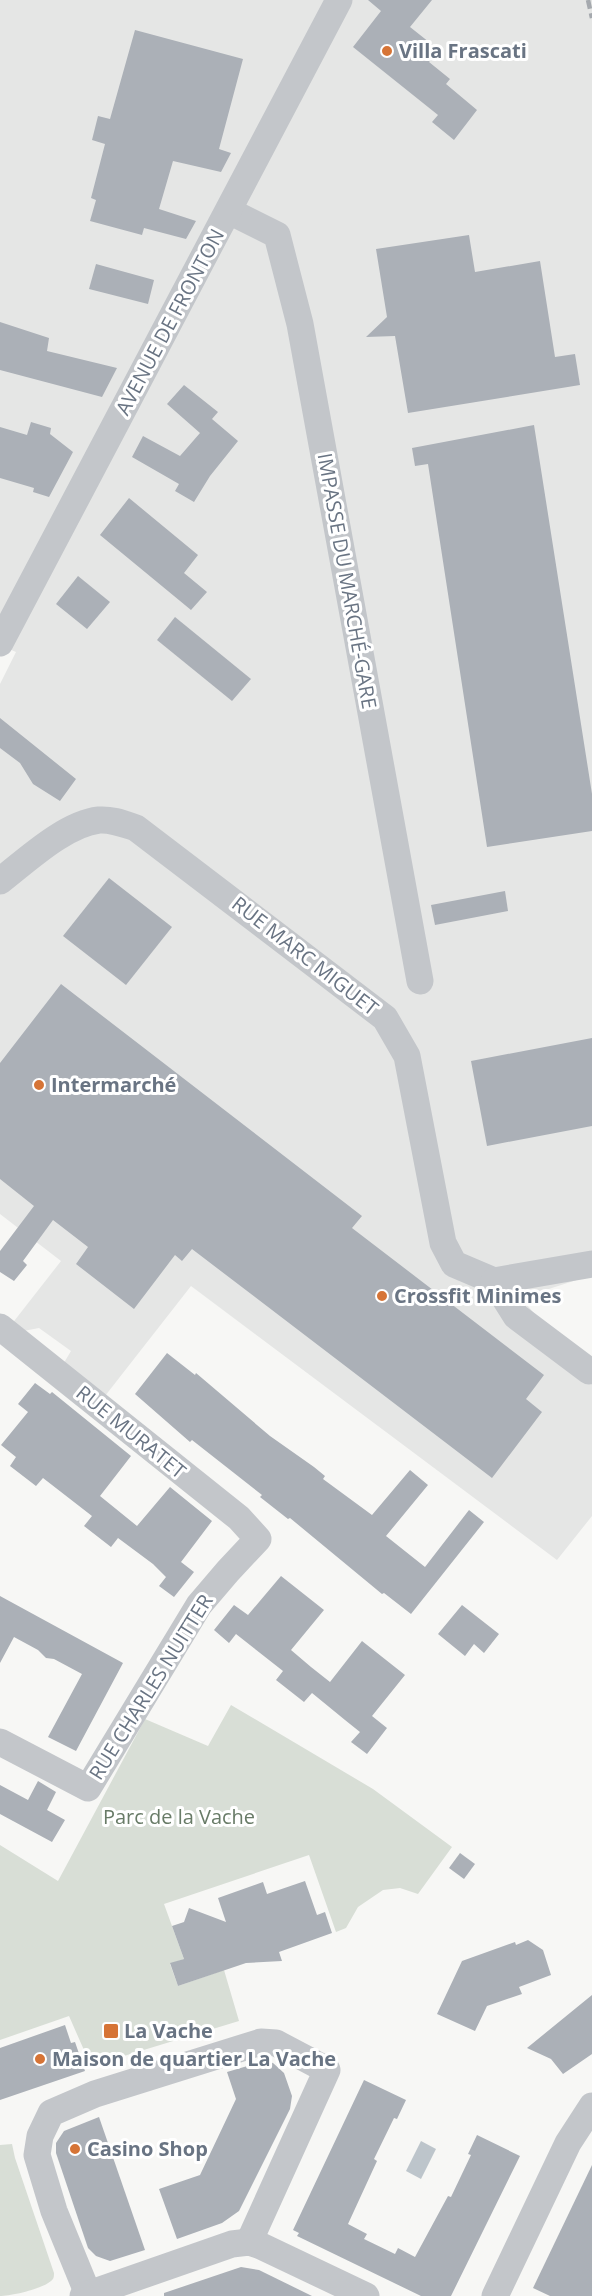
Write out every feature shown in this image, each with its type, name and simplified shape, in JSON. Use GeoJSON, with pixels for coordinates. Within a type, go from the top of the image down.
{"type":"FeatureCollection","features":[{"type":"Feature","properties":{"kind":"street","name":"AVENUE DE FRONTON"},"geometry":{"type":"LineString","coordinates":[[0,643],[339,0]]}},
{"type":"Feature","properties":{"kind":"street","name":"IMPASSE DU MARCHÉ-GARE"},"geometry":{"type":"LineString","coordinates":[[229,211],[277,235],[300,324],[420,981]]}},
{"type":"Feature","properties":{"kind":"street","name":"RUE MARC MIGUET"},"geometry":{"type":"LineString","coordinates":[[0,881],[64,833],[83,824],[100,820],[118,822],[136,828],[385,1018],[408,1056],[443,1243],[454,1264],[494,1281]]}},
{"type":"Feature","properties":{"kind":"street"},"geometry":{"type":"LineString","coordinates":[[589,1371],[516,1316],[494,1281],[592,1264]]}},
{"type":"Feature","properties":{"kind":"street","name":"RUE MURATET"},"geometry":{"type":"LineString","coordinates":[[0,1327],[239,1518],[258,1539]]}},
{"type":"Feature","properties":{"kind":"street","name":"RUE CHARLES NUITTER"},"geometry":{"type":"LineString","coordinates":[[0,1742],[88,1788],[199,1605],[258,1539]]}},
{"type":"Feature","properties":{"kind":"street"},"geometry":{"type":"LineString","coordinates":[[249,2242],[327,2070],[276,2043],[261,2042],[95,2094],[51,2113],[40,2136],[37,2155],[54,2211],[85,2295],[232,2244],[249,2242],[270,2249],[366,2296]]}},
{"type":"Feature","properties":{"kind":"street"},"geometry":{"type":"LineString","coordinates":[[495,2296],[568,2143],[592,2106]]}},
{"type":"Feature","properties":{"kind":"shaded area"},"geometry":{"type":"Polygon","coordinates":[[[0,0],[592,0],[592,1275],[521,1298],[592,1381],[592,1516],[557,1560],[191,1286],[105,1396],[62,1366],[71,1351],[39,1328],[18,1332],[11,1325],[61,1261],[0,1214],[0,684],[16,652],[0,645],[0,0]]]}},
{"type":"Feature","properties":{"kind":"shaded area"},"geometry":{"type":"Polygon","coordinates":[[[421,2141],[436,2149],[421,2179],[406,2171],[421,2141]]]}},
{"type":"Feature","properties":{"kind":"green space","name":"Parc de la Vache"},"geometry":{"type":"Polygon","coordinates":[[[231,1705],[373,1789],[452,1847],[418,1894],[400,1888],[383,1890],[358,1907],[346,1928],[336,1932],[309,1855],[164,1904],[184,1959],[170,1964],[178,1986],[224,1970],[239,2021],[91,2066],[69,2016],[0,2040],[0,1845],[58,1881],[145,1719],[208,1746],[231,1705]]]}},
{"type":"Feature","properties":{"kind":"green space"},"geometry":{"type":"Polygon","coordinates":[[[12,2144],[54,2275],[52,2280],[41,2287],[0,2296],[0,2145],[12,2144]]]}},
{"type":"Feature","properties":{"kind":"building"},"geometry":{"type":"Polygon","coordinates":[[[368,0],[432,0],[410,27],[439,50],[429,62],[450,79],[446,84],[477,110],[454,140],[432,122],[438,115],[353,47],[381,11],[368,0]]]}},
{"type":"Feature","properties":{"kind":"building"},"geometry":{"type":"Polygon","coordinates":[[[135,30],[243,59],[219,149],[231,153],[221,172],[173,161],[159,209],[196,221],[186,239],[144,228],[142,235],[90,221],[96,200],[91,198],[105,144],[92,140],[98,116],[110,119],[135,30]]]}},
{"type":"Feature","properties":{"kind":"building"},"geometry":{"type":"Polygon","coordinates":[[[469,235],[475,272],[540,261],[555,357],[575,354],[580,385],[408,413],[395,336],[366,337],[387,317],[376,249],[469,235]]]}},
{"type":"Feature","properties":{"kind":"building"},"geometry":{"type":"Polygon","coordinates":[[[96,264],[154,280],[148,304],[89,289],[96,264]]]}},
{"type":"Feature","properties":{"kind":"building"},"geometry":{"type":"Polygon","coordinates":[[[0,322],[49,338],[47,351],[117,368],[102,397],[0,370],[0,322]]]}},
{"type":"Feature","properties":{"kind":"building"},"geometry":{"type":"Polygon","coordinates":[[[184,385],[218,412],[212,419],[238,441],[210,476],[194,502],[175,491],[179,484],[132,457],[143,436],[180,456],[200,433],[167,404],[184,385]]]}},
{"type":"Feature","properties":{"kind":"building"},"geometry":{"type":"Polygon","coordinates":[[[31,422],[51,428],[50,434],[73,452],[49,497],[33,492],[34,488],[0,478],[0,427],[27,435],[31,422]]]}},
{"type":"Feature","properties":{"kind":"building"},"geometry":{"type":"Polygon","coordinates":[[[534,425],[592,794],[592,831],[487,847],[428,464],[415,466],[412,448],[534,425]]]}},
{"type":"Feature","properties":{"kind":"building"},"geometry":{"type":"Polygon","coordinates":[[[129,498],[198,555],[184,573],[207,592],[191,610],[100,535],[129,498]]]}},
{"type":"Feature","properties":{"kind":"building"},"geometry":{"type":"Polygon","coordinates":[[[78,576],[110,602],[87,629],[56,604],[78,576]]]}},
{"type":"Feature","properties":{"kind":"building"},"geometry":{"type":"Polygon","coordinates":[[[175,617],[251,679],[232,701],[157,640],[175,617]]]}},
{"type":"Feature","properties":{"kind":"building"},"geometry":{"type":"Polygon","coordinates":[[[0,718],[76,779],[60,801],[33,784],[20,763],[0,748],[0,718]]]}},
{"type":"Feature","properties":{"kind":"building"},"geometry":{"type":"Polygon","coordinates":[[[109,878],[172,927],[126,985],[63,936],[109,878]]]}},
{"type":"Feature","properties":{"kind":"building"},"geometry":{"type":"Polygon","coordinates":[[[505,891],[508,911],[435,925],[431,905],[505,891]]]}},
{"type":"Feature","properties":{"kind":"building"},"geometry":{"type":"Polygon","coordinates":[[[61,984],[362,1216],[352,1228],[544,1375],[526,1399],[542,1412],[492,1478],[192,1249],[182,1261],[175,1255],[134,1309],[76,1264],[88,1247],[53,1220],[23,1261],[27,1265],[14,1281],[0,1272],[0,1251],[34,1206],[0,1179],[0,1063],[61,984]]]}},
{"type":"Feature","properties":{"kind":"building"},"geometry":{"type":"Polygon","coordinates":[[[592,1038],[592,1126],[487,1146],[471,1061],[592,1038]]]}},
{"type":"Feature","properties":{"kind":"building"},"geometry":{"type":"Polygon","coordinates":[[[167,1353],[195,1375],[196,1373],[270,1436],[325,1476],[323,1479],[372,1515],[410,1470],[428,1485],[386,1536],[425,1567],[469,1510],[484,1522],[411,1614],[384,1593],[382,1594],[192,1440],[190,1442],[135,1394],[167,1353]]]}},
{"type":"Feature","properties":{"kind":"building"},"geometry":{"type":"Polygon","coordinates":[[[35,1383],[50,1394],[52,1392],[131,1456],[100,1496],[137,1526],[170,1487],[212,1521],[181,1562],[194,1572],[174,1597],[159,1586],[166,1577],[153,1564],[118,1538],[111,1547],[84,1526],[92,1516],[43,1478],[36,1486],[10,1466],[16,1457],[1,1445],[28,1412],[18,1404],[35,1383]]]}},
{"type":"Feature","properties":{"kind":"building"},"geometry":{"type":"Polygon","coordinates":[[[281,1576],[324,1610],[291,1650],[311,1667],[330,1682],[362,1641],[405,1675],[372,1716],[387,1728],[367,1754],[351,1742],[360,1732],[312,1693],[304,1702],[276,1680],[283,1671],[236,1634],[229,1643],[214,1630],[234,1605],[248,1615],[281,1576]]]}},
{"type":"Feature","properties":{"kind":"building"},"geometry":{"type":"Polygon","coordinates":[[[0,1596],[123,1663],[76,1751],[48,1737],[82,1674],[54,1659],[46,1658],[38,1650],[14,1637],[0,1663],[0,1596]]]}},
{"type":"Feature","properties":{"kind":"building"},"geometry":{"type":"Polygon","coordinates":[[[462,1605],[499,1634],[484,1653],[474,1644],[465,1656],[438,1634],[462,1605]]]}},
{"type":"Feature","properties":{"kind":"building"},"geometry":{"type":"Polygon","coordinates":[[[38,1781],[56,1792],[47,1810],[65,1820],[52,1842],[0,1814],[0,1785],[28,1800],[38,1781]]]}},
{"type":"Feature","properties":{"kind":"building"},"geometry":{"type":"Polygon","coordinates":[[[460,1853],[475,1864],[464,1879],[449,1868],[460,1853]]]}},
{"type":"Feature","properties":{"kind":"building"},"geometry":{"type":"Polygon","coordinates":[[[305,1881],[317,1915],[325,1912],[332,1933],[279,1952],[282,1961],[246,1963],[178,1986],[170,1963],[184,1959],[172,1926],[184,1922],[189,1908],[226,1922],[218,1898],[263,1882],[267,1894],[305,1881]]]}},
{"type":"Feature","properties":{"kind":"building"},"geometry":{"type":"Polygon","coordinates":[[[528,1940],[543,1950],[551,1975],[519,1987],[522,1994],[487,2006],[475,2031],[437,2014],[462,1961],[515,1942],[516,1945],[528,1940]]]}},
{"type":"Feature","properties":{"kind":"building"},"geometry":{"type":"Polygon","coordinates":[[[592,1995],[592,2054],[563,2074],[551,2059],[527,2048],[592,1995]]]}},
{"type":"Feature","properties":{"kind":"building","name":"Maison de quartier La Vache"},"geometry":{"type":"Polygon","coordinates":[[[65,2025],[71,2043],[75,2042],[85,2071],[0,2100],[0,2048],[65,2025]]]}},
{"type":"Feature","properties":{"kind":"building"},"geometry":{"type":"Polygon","coordinates":[[[264,2061],[273,2063],[284,2073],[292,2096],[290,2109],[239,2211],[222,2223],[177,2239],[159,2189],[200,2175],[236,2099],[227,2072],[264,2061]]]}},
{"type":"Feature","properties":{"kind":"building"},"geometry":{"type":"Polygon","coordinates":[[[364,2080],[406,2100],[397,2119],[394,2118],[374,2159],[377,2161],[348,2224],[367,2234],[364,2239],[395,2254],[398,2248],[415,2257],[448,2196],[451,2197],[471,2155],[468,2154],[477,2135],[520,2156],[451,2296],[421,2296],[297,2236],[299,2233],[293,2230],[364,2080]]]}},
{"type":"Feature","properties":{"kind":"building"},"geometry":{"type":"Polygon","coordinates":[[[99,2117],[145,2250],[110,2261],[96,2256],[88,2248],[56,2153],[56,2143],[64,2131],[99,2117]]]}},
{"type":"Feature","properties":{"kind":"building"},"geometry":{"type":"Polygon","coordinates":[[[592,2165],[592,2296],[550,2296],[533,2288],[592,2165]]]}},
{"type":"Feature","properties":{"kind":"building"},"geometry":{"type":"Polygon","coordinates":[[[241,2267],[259,2270],[312,2296],[164,2296],[164,2293],[241,2267]]]}},
{"type":"Feature","properties":{"kind":"railway"},"geometry":{"type":"LineString","coordinates":[[588,0],[592,18]]}},
{"type":"Feature","properties":{"kind":"place","name":"Villa Frascati"},"geometry":{"type":"Point","coordinates":[387,51]}},
{"type":"Feature","properties":{"kind":"place","name":"Intermarché"},"geometry":{"type":"Point","coordinates":[39,1085]}},
{"type":"Feature","properties":{"kind":"place","name":"Crossfit Minimes"},"geometry":{"type":"Point","coordinates":[382,1296]}},
{"type":"Feature","properties":{"kind":"place","name":"La Vache"},"geometry":{"type":"Point","coordinates":[111,2031]}},
{"type":"Feature","properties":{"kind":"place","name":"Maison de quartier La Vache"},"geometry":{"type":"Point","coordinates":[40,2059]}},
{"type":"Feature","properties":{"kind":"place","name":"Casino Shop"},"geometry":{"type":"Point","coordinates":[75,2149]}}]}
